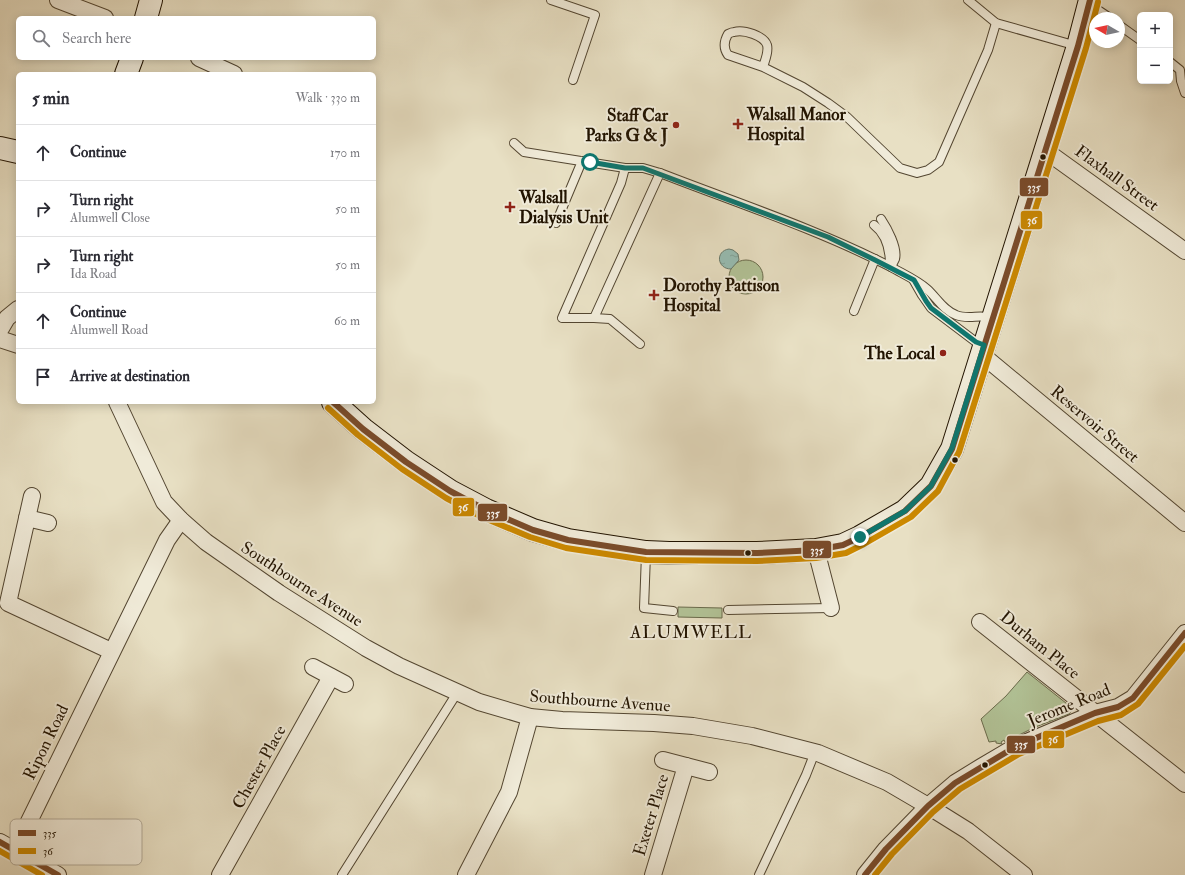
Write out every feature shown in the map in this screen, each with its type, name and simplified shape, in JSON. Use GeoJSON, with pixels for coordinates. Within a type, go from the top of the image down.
{"type":"FeatureCollection","features":[{"type":"Feature","properties":{"kind":"street"},"geometry":{"type":"LineString","coordinates":[[58,0],[100,16]]}},
{"type":"Feature","properties":{"kind":"street"},"geometry":{"type":"LineString","coordinates":[[147,16],[151,0]]}},
{"type":"Feature","properties":{"kind":"street"},"geometry":{"type":"LineString","coordinates":[[336,404],[363,430],[406,462],[450,491],[486,510],[533,530],[568,540],[646,552],[751,553],[816,550],[843,545],[860,537],[905,511],[931,486],[952,448],[1046,151],[1078,46],[1089,4]]}},
{"type":"Feature","properties":{"kind":"street"},"geometry":{"type":"LineString","coordinates":[[127,72],[131,60]]}},
{"type":"Feature","properties":{"kind":"street"},"geometry":{"type":"LineString","coordinates":[[203,60],[230,72]]}},
{"type":"Feature","properties":{"kind":"street"},"geometry":{"type":"LineString","coordinates":[[0,148],[16,152]]}},
{"type":"Feature","properties":{"kind":"street","name":"Flaxhall Street"},"geometry":{"type":"LineString","coordinates":[[1046,151],[1185,251]]}},
{"type":"Feature","properties":{"kind":"street"},"geometry":{"type":"LineString","coordinates":[[0,330],[7,318],[16,311]]}},
{"type":"Feature","properties":{"kind":"street"},"geometry":{"type":"LineString","coordinates":[[0,339],[16,344]]}},
{"type":"Feature","properties":{"kind":"street","name":"Reservoir Street"},"geometry":{"type":"LineString","coordinates":[[983,349],[1185,523]]}},
{"type":"Feature","properties":{"kind":"street","name":"Southbourne Avenue"},"geometry":{"type":"LineString","coordinates":[[118,404],[164,502],[181,520],[206,542],[240,567],[334,628],[392,662],[479,702],[530,717],[562,720],[694,726],[752,736],[815,752],[887,782],[928,806],[968,831],[1024,875]]}},
{"type":"Feature","properties":{"kind":"street"},"geometry":{"type":"LineString","coordinates":[[32,496],[8,603],[111,651]]}},
{"type":"Feature","properties":{"kind":"street"},"geometry":{"type":"LineString","coordinates":[[27,518],[48,523]]}},
{"type":"Feature","properties":{"kind":"street","name":"Ripon Road"},"geometry":{"type":"LineString","coordinates":[[29,819],[167,540],[181,520]]}},
{"type":"Feature","properties":{"kind":"street"},"geometry":{"type":"LineString","coordinates":[[816,550],[832,608]]}},
{"type":"Feature","properties":{"kind":"street","name":"Durham Place"},"geometry":{"type":"LineString","coordinates":[[980,622],[1185,784]]}},
{"type":"Feature","properties":{"kind":"street","name":"Jerome Road"},"geometry":{"type":"LineString","coordinates":[[865,875],[886,849],[928,806],[955,783],[1015,747],[1095,713],[1118,707],[1133,698],[1185,633]]}},
{"type":"Feature","properties":{"kind":"street","name":"Chester Place"},"geometry":{"type":"LineString","coordinates":[[220,875],[338,680],[312,666]]}},
{"type":"Feature","properties":{"kind":"street"},"geometry":{"type":"LineString","coordinates":[[466,875],[509,792],[530,717]]}},
{"type":"Feature","properties":{"kind":"street","name":"Exeter Place"},"geometry":{"type":"LineString","coordinates":[[663,760],[709,772]]}},
{"type":"Feature","properties":{"kind":"street","name":"Exeter Place"},"geometry":{"type":"LineString","coordinates":[[653,875],[686,766]]}},
{"type":"Feature","properties":{"kind":"street"},"geometry":{"type":"LineString","coordinates":[[0,842],[10,848]]}},
{"type":"Feature","properties":{"kind":"street"},"geometry":{"type":"LineString","coordinates":[[40,865],[58,875]]}},
{"type":"Feature","properties":{"kind":"lane"},"geometry":{"type":"LineString","coordinates":[[551,0],[595,15],[572,80]]}},
{"type":"Feature","properties":{"kind":"lane"},"geometry":{"type":"LineString","coordinates":[[968,0],[977,3],[996,23],[1078,46]]}},
{"type":"Feature","properties":{"kind":"lane"},"geometry":{"type":"LineString","coordinates":[[1089,4],[1101,12]]}},
{"type":"Feature","properties":{"kind":"lane"},"geometry":{"type":"LineString","coordinates":[[763,67],[767,48],[763,39],[743,32],[734,31],[728,34],[724,45],[725,51],[728,55],[763,67],[803,87],[828,103],[847,117],[900,168],[917,172],[928,170],[939,162],[988,50],[996,23]]}},
{"type":"Feature","properties":{"kind":"lane"},"geometry":{"type":"LineString","coordinates":[[1125,29],[1137,38]]}},
{"type":"Feature","properties":{"kind":"lane"},"geometry":{"type":"LineString","coordinates":[[1173,64],[1180,70],[1181,81],[1185,93]]}},
{"type":"Feature","properties":{"kind":"lane"},"geometry":{"type":"LineString","coordinates":[[514,143],[524,152],[625,168],[643,168],[660,173],[828,237],[891,267],[928,290],[945,308],[954,314],[965,318],[986,316],[993,318]]}},
{"type":"Feature","properties":{"kind":"lane"},"geometry":{"type":"LineString","coordinates":[[556,223],[582,161]]}},
{"type":"Feature","properties":{"kind":"lane"},"geometry":{"type":"LineString","coordinates":[[625,168],[621,183],[562,318],[610,319],[640,344]]}},
{"type":"Feature","properties":{"kind":"lane"},"geometry":{"type":"LineString","coordinates":[[594,318],[660,173]]}},
{"type":"Feature","properties":{"kind":"lane"},"geometry":{"type":"LineString","coordinates":[[881,219],[888,229],[895,252],[895,258],[891,267]]}},
{"type":"Feature","properties":{"kind":"lane"},"geometry":{"type":"LineString","coordinates":[[874,225],[880,230],[886,243],[890,256],[891,267]]}},
{"type":"Feature","properties":{"kind":"lane"},"geometry":{"type":"LineString","coordinates":[[854,311],[875,260]]}},
{"type":"Feature","properties":{"kind":"lane"},"geometry":{"type":"LineString","coordinates":[[914,280],[931,308],[983,349]]}},
{"type":"Feature","properties":{"kind":"lane"},"geometry":{"type":"LineString","coordinates":[[646,552],[644,608],[673,611]]}},
{"type":"Feature","properties":{"kind":"lane"},"geometry":{"type":"LineString","coordinates":[[728,610],[832,608]]}},
{"type":"Feature","properties":{"kind":"lane"},"geometry":{"type":"LineString","coordinates":[[342,875],[457,693]]}},
{"type":"Feature","properties":{"kind":"lane"},"geometry":{"type":"LineString","coordinates":[[759,875],[815,752]]}},
{"type":"Feature","properties":{"kind":"green space"},"geometry":{"type":"Polygon","coordinates":[[[749,260],[758,265],[762,270],[762,284],[758,289],[753,293],[743,294],[739,293],[730,284],[729,274],[730,270],[739,261],[749,260]]]}},
{"type":"Feature","properties":{"kind":"green space"},"geometry":{"type":"Polygon","coordinates":[[[678,607],[722,608],[722,618],[678,617],[678,607]]]}},
{"type":"Feature","properties":{"kind":"green space"},"geometry":{"type":"Polygon","coordinates":[[[1027,672],[1071,707],[1072,710],[1069,714],[1033,728],[1005,742],[1004,740],[1001,742],[1002,744],[996,743],[996,741],[989,742],[981,719],[1006,696],[1027,672]]]}},
{"type":"Feature","properties":{"kind":"water"},"geometry":{"type":"Polygon","coordinates":[[[729,249],[738,254],[739,260],[731,269],[723,266],[720,260],[721,253],[724,250],[729,249]]]}},
{"type":"Feature","properties":{"kind":"transit line","name":"335"},"geometry":{"type":"LineString","coordinates":[[335,404],[363,429],[406,462],[450,491],[486,510],[533,530],[568,540],[646,552],[757,553],[816,550],[843,545],[860,537],[905,511],[931,486],[952,449],[1078,46],[1090,0]]}},
{"type":"Feature","properties":{"kind":"transit line","name":"36"},"geometry":{"type":"LineString","coordinates":[[328,408],[358,435],[402,469],[446,498],[482,517],[530,537],[566,548],[646,560],[757,561],[816,558],[846,553],[864,544],[911,517],[938,491],[959,452],[1086,48],[1098,2]]}},
{"type":"Feature","properties":{"kind":"transit line","name":"335"},"geometry":{"type":"LineString","coordinates":[[865,875],[886,849],[928,806],[955,783],[1015,747],[1095,713],[1118,707],[1133,698],[1185,633]]}},
{"type":"Feature","properties":{"kind":"transit line","name":"36"},"geometry":{"type":"LineString","coordinates":[[875,875],[892,854],[933,812],[960,789],[1019,754],[1098,721],[1121,715],[1138,704],[1185,646]]}},
{"type":"Feature","properties":{"kind":"transit line","name":"335"},"geometry":{"type":"LineString","coordinates":[[0,842],[10,848]]}},
{"type":"Feature","properties":{"kind":"transit line","name":"36"},"geometry":{"type":"LineString","coordinates":[[0,851],[10,857]]}},
{"type":"Feature","properties":{"kind":"transit line","name":"36"},"geometry":{"type":"LineString","coordinates":[[24,865],[42,875]]}},
{"type":"Feature","properties":{"kind":"transit line","name":"335"},"geometry":{"type":"LineString","coordinates":[[40,865],[58,875]]}},
{"type":"Feature","properties":{"kind":"place","name":"Walsall Manor Hospital"},"geometry":{"type":"Point","coordinates":[738,124]}},
{"type":"Feature","properties":{"kind":"place","name":"Staff Car Parks G & J"},"geometry":{"type":"Point","coordinates":[676,125]}},
{"type":"Feature","properties":{"kind":"place","name":"Walsall Dialysis Unit"},"geometry":{"type":"Point","coordinates":[510,207]}},
{"type":"Feature","properties":{"kind":"place","name":"Dorothy Pattison Hospital"},"geometry":{"type":"Point","coordinates":[654,295]}},
{"type":"Feature","properties":{"kind":"place","name":"The Local"},"geometry":{"type":"Point","coordinates":[943,353]}},
{"type":"Feature","properties":{"kind":"district","name":"ALUMWELL"},"geometry":{"type":"Point","coordinates":[691,632]}},
{"type":"Feature","properties":{"kind":"route"},"geometry":{"type":"LineString","coordinates":[[590,162],[625,168],[643,168],[660,173],[828,237],[891,267],[914,280],[931,308],[976,342],[984,345],[952,448],[931,486],[905,511],[860,537]]}}]}
